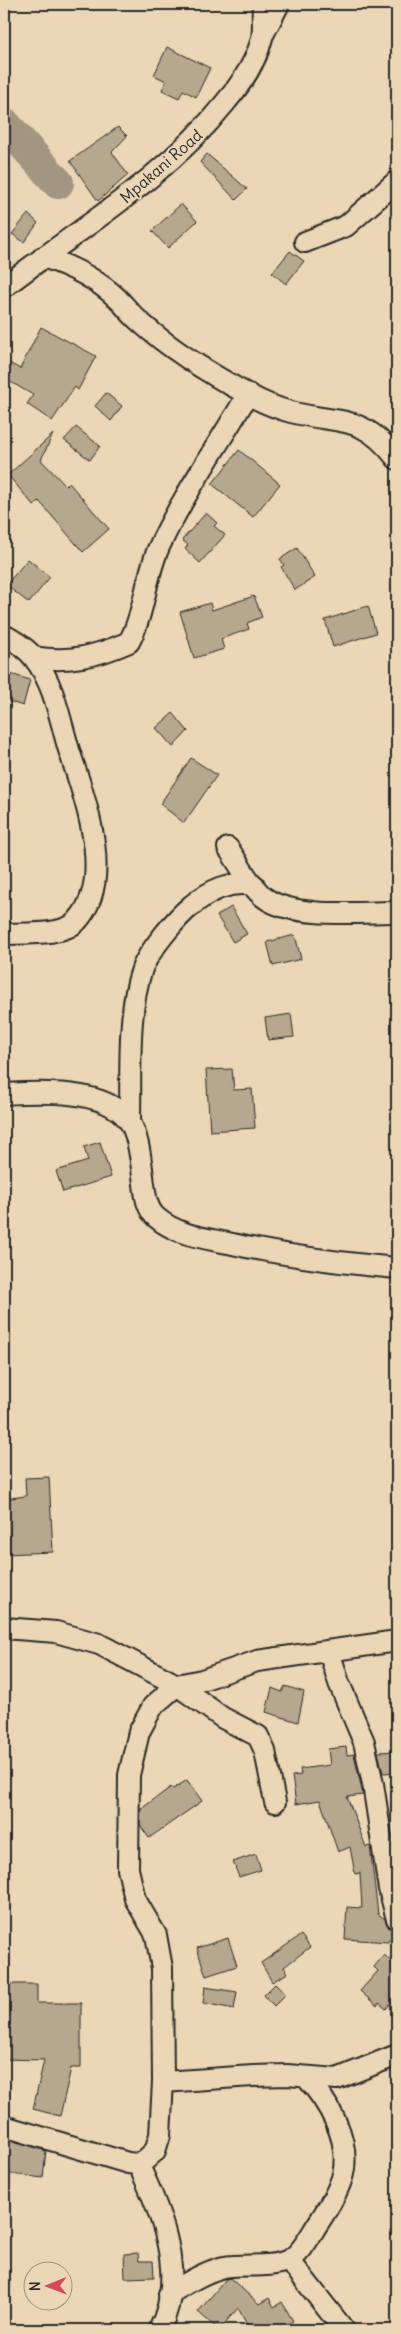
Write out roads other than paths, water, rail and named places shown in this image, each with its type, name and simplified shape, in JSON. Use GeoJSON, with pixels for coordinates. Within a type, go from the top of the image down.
{"type":"FeatureCollection","features":[{"type":"Feature","properties":{"kind":"street","name":"Mpakani Road"},"geometry":{"type":"LineString","coordinates":[[4,287],[126,198],[182,151],[208,125],[251,67],[262,38],[263,4]]}},
{"type":"Feature","properties":{"kind":"street"},"geometry":{"type":"LineString","coordinates":[[262,38],[279,4]]}},
{"type":"Feature","properties":{"kind":"street"},"geometry":{"type":"LineString","coordinates":[[305,242],[346,226],[397,181]]}},
{"type":"Feature","properties":{"kind":"street"},"geometry":{"type":"LineString","coordinates":[[43,257],[66,264],[89,276],[117,298],[139,321],[187,359],[248,394],[292,412],[349,421],[368,430],[394,448]]}},
{"type":"Feature","properties":{"kind":"street"},"geometry":{"type":"LineString","coordinates":[[4,635],[34,657],[56,661],[83,657],[129,642],[141,612],[148,579],[159,547],[248,394]]}},
{"type":"Feature","properties":{"kind":"street"},"geometry":{"type":"LineString","coordinates":[[4,934],[61,931],[76,923],[85,910],[94,883],[95,855],[86,802],[51,693],[34,657]]}},
{"type":"Feature","properties":{"kind":"street"},"geometry":{"type":"LineString","coordinates":[[228,848],[264,898],[299,911],[397,912]]}},
{"type":"Feature","properties":{"kind":"street"},"geometry":{"type":"LineString","coordinates":[[254,885],[236,882],[204,895],[180,915],[142,966],[136,991],[133,1018],[130,1121],[139,1149],[146,1202],[156,1218],[182,1233],[290,1257],[397,1268]]}},
{"type":"Feature","properties":{"kind":"street"},"geometry":{"type":"LineString","coordinates":[[4,1094],[39,1092],[89,1096],[113,1108],[130,1121]]}},
{"type":"Feature","properties":{"kind":"street"},"geometry":{"type":"LineString","coordinates":[[4,1628],[56,1632],[98,1644],[177,1685],[223,1718],[258,1736],[265,1751],[275,1802]]}},
{"type":"Feature","properties":{"kind":"street"},"geometry":{"type":"LineString","coordinates":[[4,2126],[110,2160],[138,2164],[155,2151],[160,2135],[163,2082],[162,1968],[156,1935],[135,1899],[128,1869],[126,1826],[129,1775],[138,1732],[153,1706],[177,1685],[202,1680],[257,1661],[397,1641]]}},
{"type":"Feature","properties":{"kind":"street"},"geometry":{"type":"LineString","coordinates":[[329,1651],[338,1682],[364,1742],[373,1784],[389,1889],[397,1920]]}},
{"type":"Feature","properties":{"kind":"street"},"geometry":{"type":"LineString","coordinates":[[163,2082],[253,2076],[337,2079],[397,2055]]}},
{"type":"Feature","properties":{"kind":"street"},"geometry":{"type":"LineString","coordinates":[[169,2294],[196,2277],[225,2267],[263,2265],[289,2260],[297,2254],[319,2222],[340,2184],[344,2172],[344,2153],[334,2116],[322,2095],[306,2077]]}},
{"type":"Feature","properties":{"kind":"street"},"geometry":{"type":"LineString","coordinates":[[138,2164],[164,2226],[170,2265],[166,2313],[159,2330]]}},
{"type":"Feature","properties":{"kind":"street"},"geometry":{"type":"LineString","coordinates":[[289,2260],[344,2330]]}},
{"type":"Feature","properties":{"kind":"waterway"},"geometry":{"type":"LineString","coordinates":[[4,123],[58,183]]}}]}
